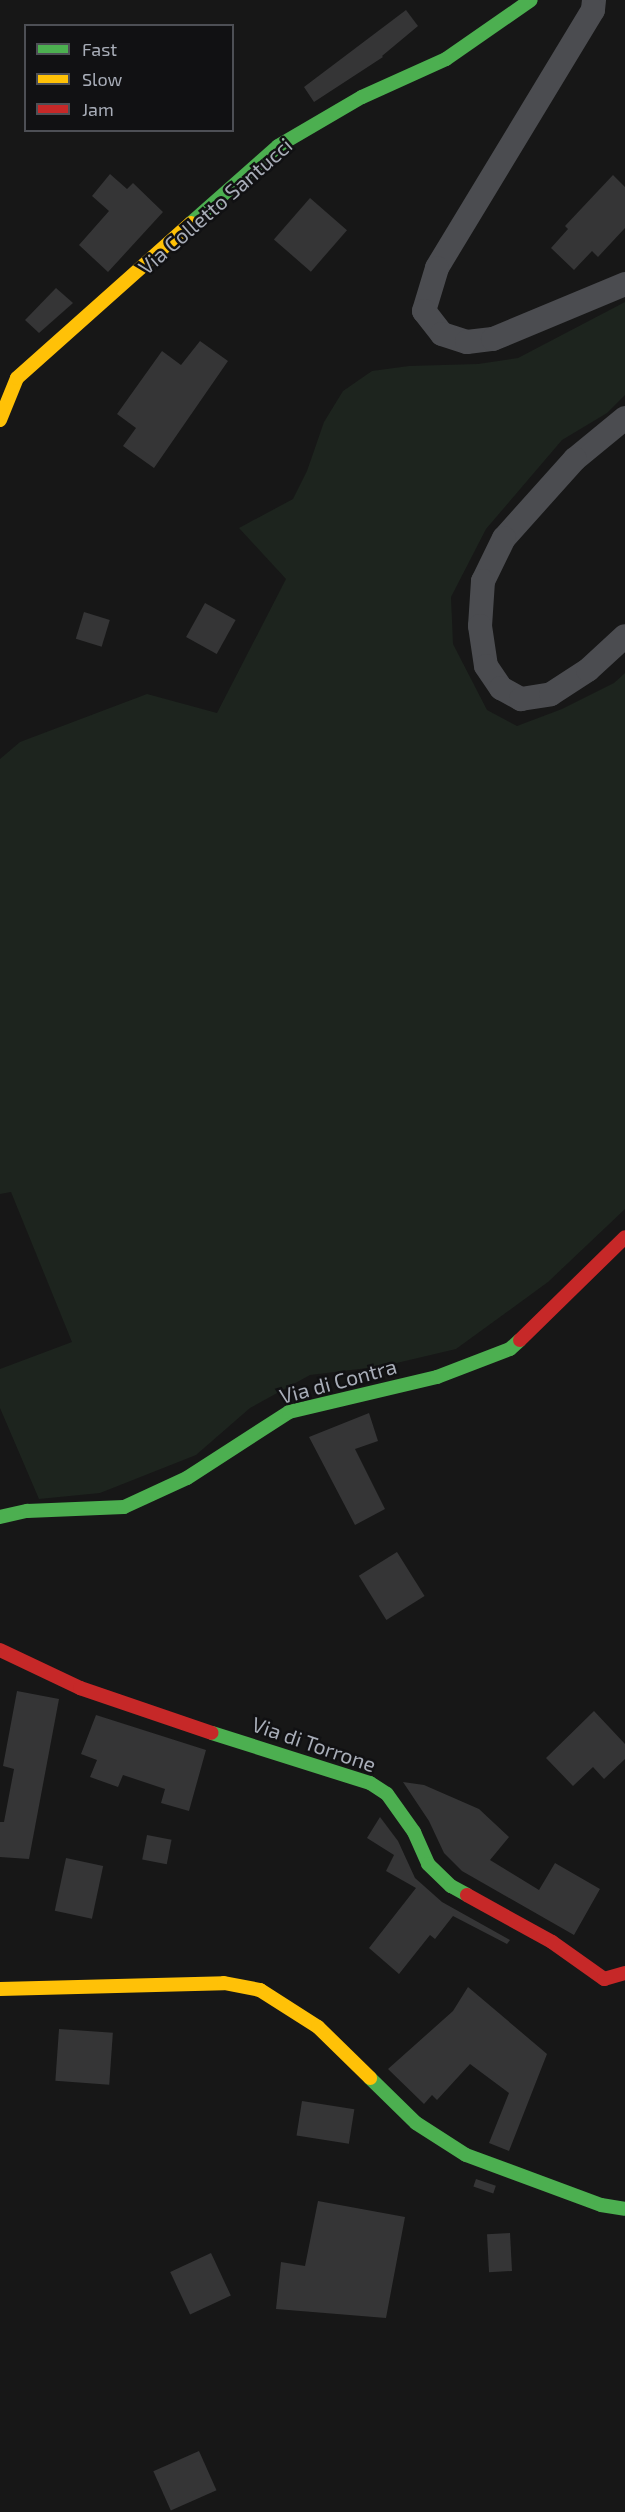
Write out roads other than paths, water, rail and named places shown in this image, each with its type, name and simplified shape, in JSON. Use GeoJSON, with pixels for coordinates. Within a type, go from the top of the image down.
{"type":"FeatureCollection","features":[{"type":"Feature","properties":{"kind":"street","name":"Via Colletto Santucci"},"geometry":{"type":"LineString","coordinates":[[0,420],[17,378],[278,146],[362,97],[446,59],[531,0]]}},
{"type":"Feature","properties":{"kind":"street"},"geometry":{"type":"LineString","coordinates":[[594,0],[593,10],[437,268],[424,311],[442,334],[467,342],[493,339],[625,284]]}},
{"type":"Feature","properties":{"kind":"street"},"geometry":{"type":"LineString","coordinates":[[625,418],[575,459],[504,538],[483,581],[480,626],[486,666],[501,688],[522,699],[551,694],[588,670],[625,636]]}},
{"type":"Feature","properties":{"kind":"street","name":"Via di Contra"},"geometry":{"type":"LineString","coordinates":[[0,1517],[27,1511],[124,1507],[187,1478],[233,1446],[289,1412],[356,1394],[437,1377],[510,1349],[625,1237]]}},
{"type":"Feature","properties":{"kind":"street","name":"Via di Torrone"},"geometry":{"type":"LineString","coordinates":[[0,1650],[80,1688],[132,1707],[370,1783],[387,1794],[414,1832],[428,1864],[452,1886],[552,1942],[604,1979],[625,1973]]}},
{"type":"Feature","properties":{"kind":"street"},"geometry":{"type":"LineString","coordinates":[[0,1989],[224,1983],[260,1990],[290,2007],[318,2027],[416,2123],[466,2155],[601,2205],[625,2209]]}}]}
